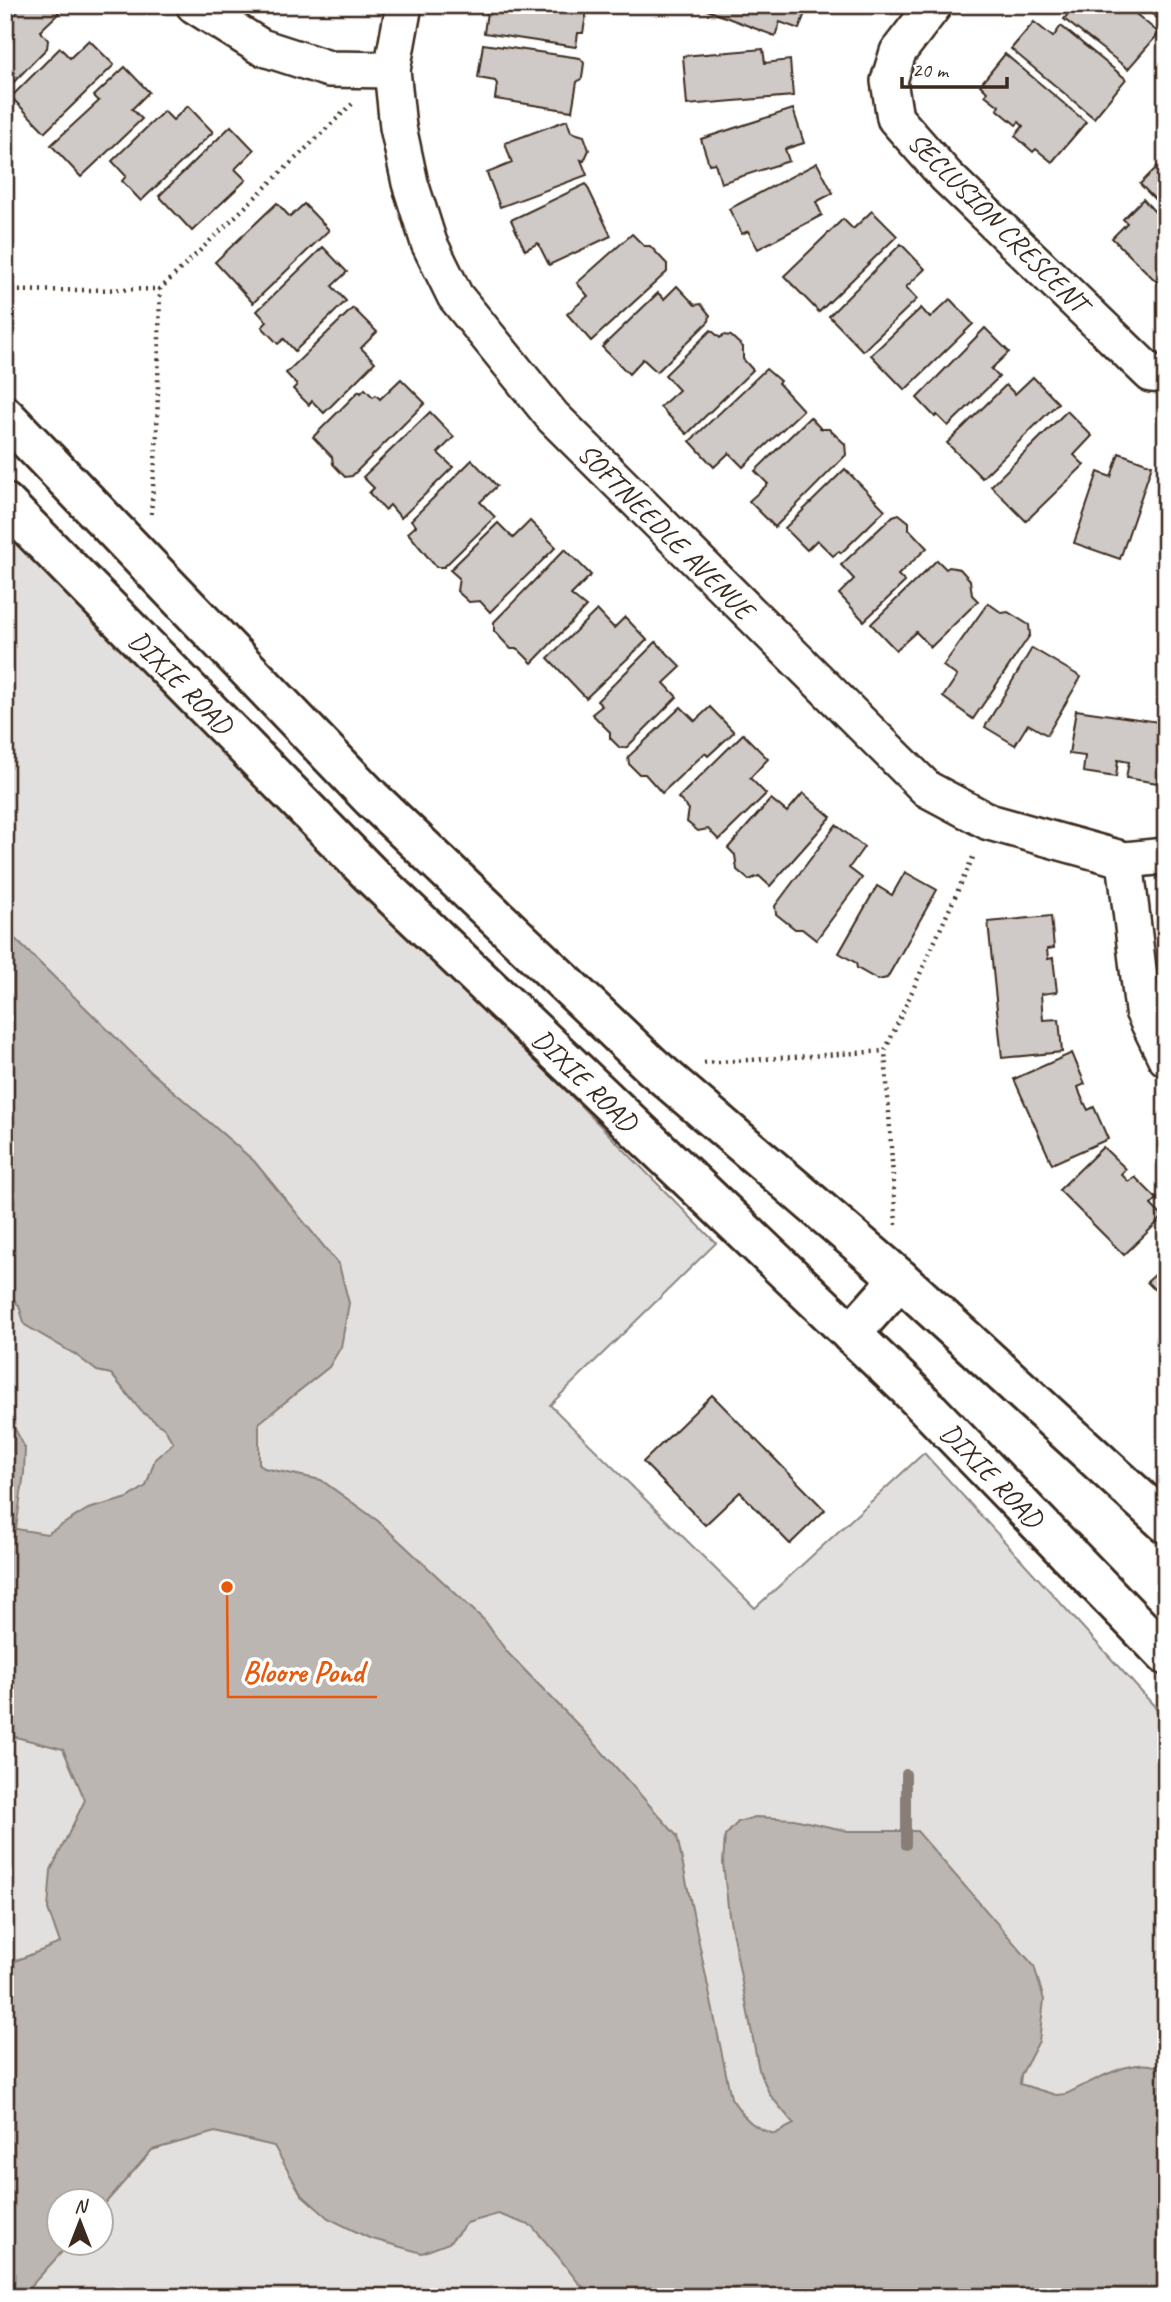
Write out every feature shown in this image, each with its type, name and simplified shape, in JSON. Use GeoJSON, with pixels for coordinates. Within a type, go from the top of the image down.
{"type":"FeatureCollection","features":[{"type":"Feature","properties":{"kind":"main road","name":"DIXIE ROAD"},"geometry":{"type":"LineString","coordinates":[[5,416],[372,798],[652,1066],[900,1279],[1166,1523]]}},
{"type":"Feature","properties":{"kind":"main road","name":"DIXIE ROAD"},"geometry":{"type":"LineString","coordinates":[[5,503],[372,875],[916,1397],[1166,1656]]}},
{"type":"Feature","properties":{"kind":"main road"},"geometry":{"type":"LineString","coordinates":[[851,1334],[900,1279]]}},
{"type":"Feature","properties":{"kind":"street"},"geometry":{"type":"LineString","coordinates":[[194,5],[261,47],[329,69],[392,69]]}},
{"type":"Feature","properties":{"kind":"street","name":"SOFTNEEDLE AVENUE"},"geometry":{"type":"LineString","coordinates":[[404,5],[392,69],[398,127],[410,183],[429,243],[455,296],[553,417],[927,789],[989,822],[1125,860],[1166,856]]}},
{"type":"Feature","properties":{"kind":"street","name":"SECLUSION CRESCENT"},"geometry":{"type":"LineString","coordinates":[[934,5],[898,52],[889,81],[895,118],[946,176],[1151,374],[1166,376]]}},
{"type":"Feature","properties":{"kind":"street"},"geometry":{"type":"LineString","coordinates":[[1125,860],[1143,1011],[1166,1058]]}},
{"type":"Feature","properties":{"kind":"path"},"geometry":{"type":"LineString","coordinates":[[5,291],[160,289],[338,115],[392,69]]}},
{"type":"Feature","properties":{"kind":"path"},"geometry":{"type":"LineString","coordinates":[[148,567],[157,434],[160,289]]}},
{"type":"Feature","properties":{"kind":"path"},"geometry":{"type":"LineString","coordinates":[[900,1279],[885,1051],[989,822]]}},
{"type":"Feature","properties":{"kind":"path"},"geometry":{"type":"LineString","coordinates":[[652,1066],[885,1051]]}},
{"type":"Feature","properties":{"kind":"shaded area"},"geometry":{"type":"Polygon","coordinates":[[[5,522],[716,1243],[550,1405],[755,1608],[924,1453],[1166,1719],[1166,2297],[5,2297],[5,522]]]}},
{"type":"Feature","properties":{"kind":"shaded area"},"geometry":{"type":"Polygon","coordinates":[[[5,929],[149,1070],[254,1161],[339,1265],[349,1303],[341,1347],[329,1367],[259,1423],[259,1463],[264,1468],[321,1480],[378,1521],[485,1621],[507,1652],[580,1727],[677,1836],[731,2098],[744,2116],[760,2129],[775,2134],[794,2124],[770,2095],[759,2070],[729,1915],[723,1863],[725,1836],[738,1822],[755,1817],[794,1819],[848,1831],[917,1831],[1034,1966],[1044,2000],[1039,2041],[1021,2075],[1020,2084],[1056,2095],[1066,2094],[1129,2066],[1142,2064],[1166,2071],[1166,2297],[593,2297],[532,2226],[498,2214],[467,2223],[449,2243],[422,2253],[369,2238],[328,2218],[301,2194],[274,2146],[215,2132],[152,2150],[116,2191],[116,2186],[46,2186],[46,2256],[58,2256],[21,2297],[5,2297],[5,1965],[60,1943],[48,1909],[51,1870],[85,1800],[63,1749],[12,1736],[5,1729],[5,1410],[25,1448],[16,1529],[47,1534],[88,1509],[128,1498],[146,1486],[155,1459],[173,1443],[165,1429],[141,1411],[111,1374],[97,1371],[76,1355],[25,1325],[19,1306],[5,1288],[5,929]]]}},
{"type":"Feature","properties":{"kind":"building"},"geometry":{"type":"Polygon","coordinates":[[[24,5],[51,5],[59,13],[40,31],[48,40],[47,48],[5,91],[5,23],[24,5]]]}},
{"type":"Feature","properties":{"kind":"building"},"geometry":{"type":"Polygon","coordinates":[[[488,5],[583,5],[582,10],[587,10],[583,33],[578,33],[576,47],[484,33],[488,5]]]}},
{"type":"Feature","properties":{"kind":"building"},"geometry":{"type":"Polygon","coordinates":[[[708,5],[808,5],[799,29],[780,22],[775,36],[707,10],[708,5]]]}},
{"type":"Feature","properties":{"kind":"building"},"geometry":{"type":"Polygon","coordinates":[[[1068,5],[1125,5],[1159,33],[1128,69],[1064,19],[1072,9],[1068,5]]]}},
{"type":"Feature","properties":{"kind":"building"},"geometry":{"type":"Polygon","coordinates":[[[1141,5],[1166,5],[1166,7],[1157,18],[1141,5]]]}},
{"type":"Feature","properties":{"kind":"building"},"geometry":{"type":"Polygon","coordinates":[[[1034,22],[1053,37],[1061,26],[1126,79],[1094,118],[1011,49],[1034,22]]]}},
{"type":"Feature","properties":{"kind":"building"},"geometry":{"type":"Polygon","coordinates":[[[89,40],[114,65],[45,132],[11,97],[60,48],[70,58],[89,40]]]}},
{"type":"Feature","properties":{"kind":"building"},"geometry":{"type":"Polygon","coordinates":[[[483,44],[580,58],[584,63],[582,78],[577,82],[572,111],[495,99],[495,81],[478,78],[483,44]]]}},
{"type":"Feature","properties":{"kind":"building"},"geometry":{"type":"Polygon","coordinates":[[[763,49],[765,63],[790,60],[793,96],[687,105],[683,56],[763,49]]]}},
{"type":"Feature","properties":{"kind":"building"},"geometry":{"type":"Polygon","coordinates":[[[1005,54],[1086,122],[1052,162],[1036,149],[1033,152],[1015,136],[1023,126],[1019,122],[1016,125],[997,109],[999,106],[985,95],[987,92],[980,85],[1005,54]]]}},
{"type":"Feature","properties":{"kind":"building"},"geometry":{"type":"Polygon","coordinates":[[[125,67],[149,92],[132,109],[142,119],[81,177],[51,145],[99,101],[94,96],[125,67]]]}},
{"type":"Feature","properties":{"kind":"building"},"geometry":{"type":"Polygon","coordinates":[[[188,106],[213,132],[141,201],[122,181],[126,176],[112,161],[164,111],[173,120],[188,106]]]}},
{"type":"Feature","properties":{"kind":"building"},"geometry":{"type":"Polygon","coordinates":[[[793,109],[804,143],[785,149],[789,161],[721,183],[715,163],[709,164],[701,139],[793,109]]]}},
{"type":"Feature","properties":{"kind":"building"},"geometry":{"type":"Polygon","coordinates":[[[567,120],[571,132],[584,136],[589,150],[584,161],[581,160],[587,175],[500,207],[487,173],[512,163],[505,143],[567,120]]]}},
{"type":"Feature","properties":{"kind":"building"},"geometry":{"type":"Polygon","coordinates":[[[231,126],[254,150],[235,169],[246,180],[192,231],[159,196],[231,126]]]}},
{"type":"Feature","properties":{"kind":"building"},"geometry":{"type":"Polygon","coordinates":[[[1166,158],[1166,211],[1140,184],[1166,158]]]}},
{"type":"Feature","properties":{"kind":"building"},"geometry":{"type":"Polygon","coordinates":[[[817,163],[833,193],[816,202],[822,215],[758,249],[748,231],[742,234],[729,209],[817,163]]]}},
{"type":"Feature","properties":{"kind":"building"},"geometry":{"type":"Polygon","coordinates":[[[586,184],[611,236],[549,265],[538,243],[525,250],[511,220],[586,184]]]}},
{"type":"Feature","properties":{"kind":"building"},"geometry":{"type":"Polygon","coordinates":[[[1143,199],[1166,224],[1164,289],[1112,238],[1127,223],[1123,219],[1143,199]]]}},
{"type":"Feature","properties":{"kind":"building"},"geometry":{"type":"Polygon","coordinates":[[[277,203],[290,217],[304,204],[329,230],[253,303],[215,262],[277,203]]]}},
{"type":"Feature","properties":{"kind":"building"},"geometry":{"type":"Polygon","coordinates":[[[872,211],[897,236],[819,312],[784,276],[843,219],[853,229],[872,211]]]}},
{"type":"Feature","properties":{"kind":"building"},"geometry":{"type":"Polygon","coordinates":[[[632,234],[644,246],[650,246],[667,264],[667,272],[591,341],[567,314],[588,296],[577,283],[632,234]]]}},
{"type":"Feature","properties":{"kind":"building"},"geometry":{"type":"Polygon","coordinates":[[[901,244],[925,269],[906,287],[917,299],[863,351],[829,316],[901,244]]]}},
{"type":"Feature","properties":{"kind":"building"},"geometry":{"type":"Polygon","coordinates":[[[323,247],[347,272],[332,286],[346,301],[295,351],[284,339],[278,344],[262,327],[267,322],[257,311],[323,247]]]}},
{"type":"Feature","properties":{"kind":"building"},"geometry":{"type":"Polygon","coordinates":[[[677,286],[695,305],[701,304],[710,315],[709,321],[657,372],[643,359],[629,374],[602,347],[658,293],[664,299],[677,286]]]}},
{"type":"Feature","properties":{"kind":"building"},"geometry":{"type":"Polygon","coordinates":[[[950,299],[973,324],[905,390],[871,355],[921,308],[930,318],[950,299]]]}},
{"type":"Feature","properties":{"kind":"building"},"geometry":{"type":"Polygon","coordinates":[[[353,308],[377,332],[361,348],[375,362],[324,413],[312,401],[309,405],[293,389],[297,385],[286,373],[353,308]]]}},
{"type":"Feature","properties":{"kind":"building"},"geometry":{"type":"Polygon","coordinates":[[[985,328],[1009,352],[991,369],[999,377],[948,426],[917,398],[985,328]]]}},
{"type":"Feature","properties":{"kind":"building"},"geometry":{"type":"Polygon","coordinates":[[[711,330],[720,338],[723,335],[731,336],[743,347],[743,359],[753,370],[687,434],[660,407],[679,390],[665,375],[711,330]]]}},
{"type":"Feature","properties":{"kind":"building"},"geometry":{"type":"Polygon","coordinates":[[[766,369],[780,381],[778,383],[803,410],[743,467],[729,453],[714,467],[690,441],[766,369]]]}},
{"type":"Feature","properties":{"kind":"building"},"geometry":{"type":"Polygon","coordinates":[[[1033,377],[1058,403],[982,478],[947,443],[1006,385],[1015,394],[1033,377]]]}},
{"type":"Feature","properties":{"kind":"building"},"geometry":{"type":"Polygon","coordinates":[[[401,379],[425,403],[352,476],[345,477],[333,464],[332,457],[313,437],[359,391],[361,393],[365,389],[373,397],[376,395],[380,399],[401,379]]]}},
{"type":"Feature","properties":{"kind":"building"},"geometry":{"type":"Polygon","coordinates":[[[1067,411],[1092,436],[1074,455],[1084,465],[1026,521],[991,486],[1067,411]]]}},
{"type":"Feature","properties":{"kind":"building"},"geometry":{"type":"Polygon","coordinates":[[[430,412],[454,437],[438,453],[453,467],[401,518],[390,505],[385,510],[369,493],[374,488],[363,477],[430,412]]]}},
{"type":"Feature","properties":{"kind":"building"},"geometry":{"type":"Polygon","coordinates":[[[810,417],[821,429],[829,429],[845,444],[846,455],[775,527],[749,501],[768,484],[755,471],[810,417]]]}},
{"type":"Feature","properties":{"kind":"building"},"geometry":{"type":"Polygon","coordinates":[[[1119,453],[1152,465],[1120,559],[1074,543],[1098,472],[1111,477],[1119,453]]]}},
{"type":"Feature","properties":{"kind":"building"},"geometry":{"type":"Polygon","coordinates":[[[472,460],[497,486],[480,502],[495,517],[444,567],[436,567],[408,533],[416,526],[411,520],[472,460]]]}},
{"type":"Feature","properties":{"kind":"building"},"geometry":{"type":"Polygon","coordinates":[[[845,469],[885,510],[841,553],[839,551],[833,556],[817,540],[807,550],[785,528],[845,469]]]}},
{"type":"Feature","properties":{"kind":"building"},"geometry":{"type":"Polygon","coordinates":[[[1163,469],[1166,469],[1166,567],[1156,567],[1163,469]]]}},
{"type":"Feature","properties":{"kind":"building"},"geometry":{"type":"Polygon","coordinates":[[[899,514],[909,522],[909,529],[927,548],[898,575],[905,582],[864,621],[839,594],[854,579],[841,565],[893,516],[899,514]]]}},
{"type":"Feature","properties":{"kind":"building"},"geometry":{"type":"Polygon","coordinates":[[[530,521],[556,547],[490,612],[480,601],[469,602],[457,591],[459,578],[450,570],[498,523],[513,538],[530,521]]]}},
{"type":"Feature","properties":{"kind":"building"},"geometry":{"type":"Polygon","coordinates":[[[565,549],[591,575],[571,595],[586,607],[532,663],[518,649],[511,649],[494,631],[494,622],[565,549]]]}},
{"type":"Feature","properties":{"kind":"building"},"geometry":{"type":"Polygon","coordinates":[[[937,560],[946,569],[960,569],[970,580],[972,595],[978,601],[931,647],[916,632],[896,650],[871,624],[937,560]]]}},
{"type":"Feature","properties":{"kind":"building"},"geometry":{"type":"Polygon","coordinates":[[[988,603],[1002,613],[1008,612],[1029,625],[1030,635],[973,719],[943,697],[957,676],[943,666],[988,603]]]}},
{"type":"Feature","properties":{"kind":"building"},"geometry":{"type":"Polygon","coordinates":[[[597,610],[614,628],[625,617],[647,640],[586,698],[548,658],[597,610]]]}},
{"type":"Feature","properties":{"kind":"building"},"geometry":{"type":"Polygon","coordinates":[[[656,642],[681,667],[664,683],[677,697],[627,747],[620,748],[610,738],[610,732],[592,714],[602,706],[597,701],[656,642]]]}},
{"type":"Feature","properties":{"kind":"building"},"geometry":{"type":"Polygon","coordinates":[[[1032,648],[1081,677],[1047,735],[1028,724],[1015,745],[985,727],[1032,648]]]}},
{"type":"Feature","properties":{"kind":"building"},"geometry":{"type":"Polygon","coordinates":[[[681,707],[695,721],[710,707],[734,732],[708,756],[705,753],[662,793],[645,774],[639,774],[629,764],[628,757],[681,707]]]}},
{"type":"Feature","properties":{"kind":"building"},"geometry":{"type":"Polygon","coordinates":[[[1076,710],[1166,723],[1158,783],[1126,778],[1129,762],[1118,760],[1116,777],[1083,772],[1085,756],[1069,754],[1076,710]]]}},
{"type":"Feature","properties":{"kind":"building"},"geometry":{"type":"Polygon","coordinates":[[[743,734],[768,759],[750,778],[766,794],[719,840],[708,829],[698,831],[687,822],[689,809],[678,798],[743,734]]]}},
{"type":"Feature","properties":{"kind":"building"},"geometry":{"type":"Polygon","coordinates":[[[803,793],[831,817],[770,886],[759,876],[749,880],[737,870],[735,855],[728,848],[771,799],[787,812],[803,793]]]}},
{"type":"Feature","properties":{"kind":"building"},"geometry":{"type":"Polygon","coordinates":[[[836,825],[864,847],[849,868],[862,878],[816,940],[802,929],[795,929],[776,914],[775,906],[836,825]]]}},
{"type":"Feature","properties":{"kind":"building"},"geometry":{"type":"Polygon","coordinates":[[[905,872],[937,890],[887,978],[878,980],[839,953],[877,886],[892,895],[905,872]]]}},
{"type":"Feature","properties":{"kind":"building"},"geometry":{"type":"Polygon","coordinates":[[[1051,916],[1054,948],[1047,949],[1048,959],[1053,958],[1057,992],[1041,994],[1043,1020],[1059,1019],[1062,1052],[1002,1058],[988,922],[1051,916]]]}},
{"type":"Feature","properties":{"kind":"building"},"geometry":{"type":"Polygon","coordinates":[[[1072,1053],[1085,1084],[1078,1087],[1081,1096],[1088,1110],[1094,1107],[1108,1139],[1052,1164],[1014,1079],[1072,1053]]]}},
{"type":"Feature","properties":{"kind":"building"},"geometry":{"type":"Polygon","coordinates":[[[1103,1147],[1126,1169],[1121,1174],[1129,1182],[1135,1177],[1157,1199],[1151,1205],[1163,1217],[1124,1255],[1059,1190],[1103,1147]]]}},
{"type":"Feature","properties":{"kind":"building"},"geometry":{"type":"Polygon","coordinates":[[[1166,1265],[1166,1301],[1147,1282],[1166,1265]]]}},
{"type":"Feature","properties":{"kind":"building"},"geometry":{"type":"Polygon","coordinates":[[[712,1395],[825,1510],[790,1544],[740,1492],[705,1525],[643,1462],[712,1395]]]}},
{"type":"Feature","properties":{"kind":"waterway"},"geometry":{"type":"LineString","coordinates":[[906,1774],[906,1845]]}},
{"type":"Feature","properties":{"kind":"place","name":"Bloore Pond"},"geometry":{"type":"Point","coordinates":[227,1587]}}]}
